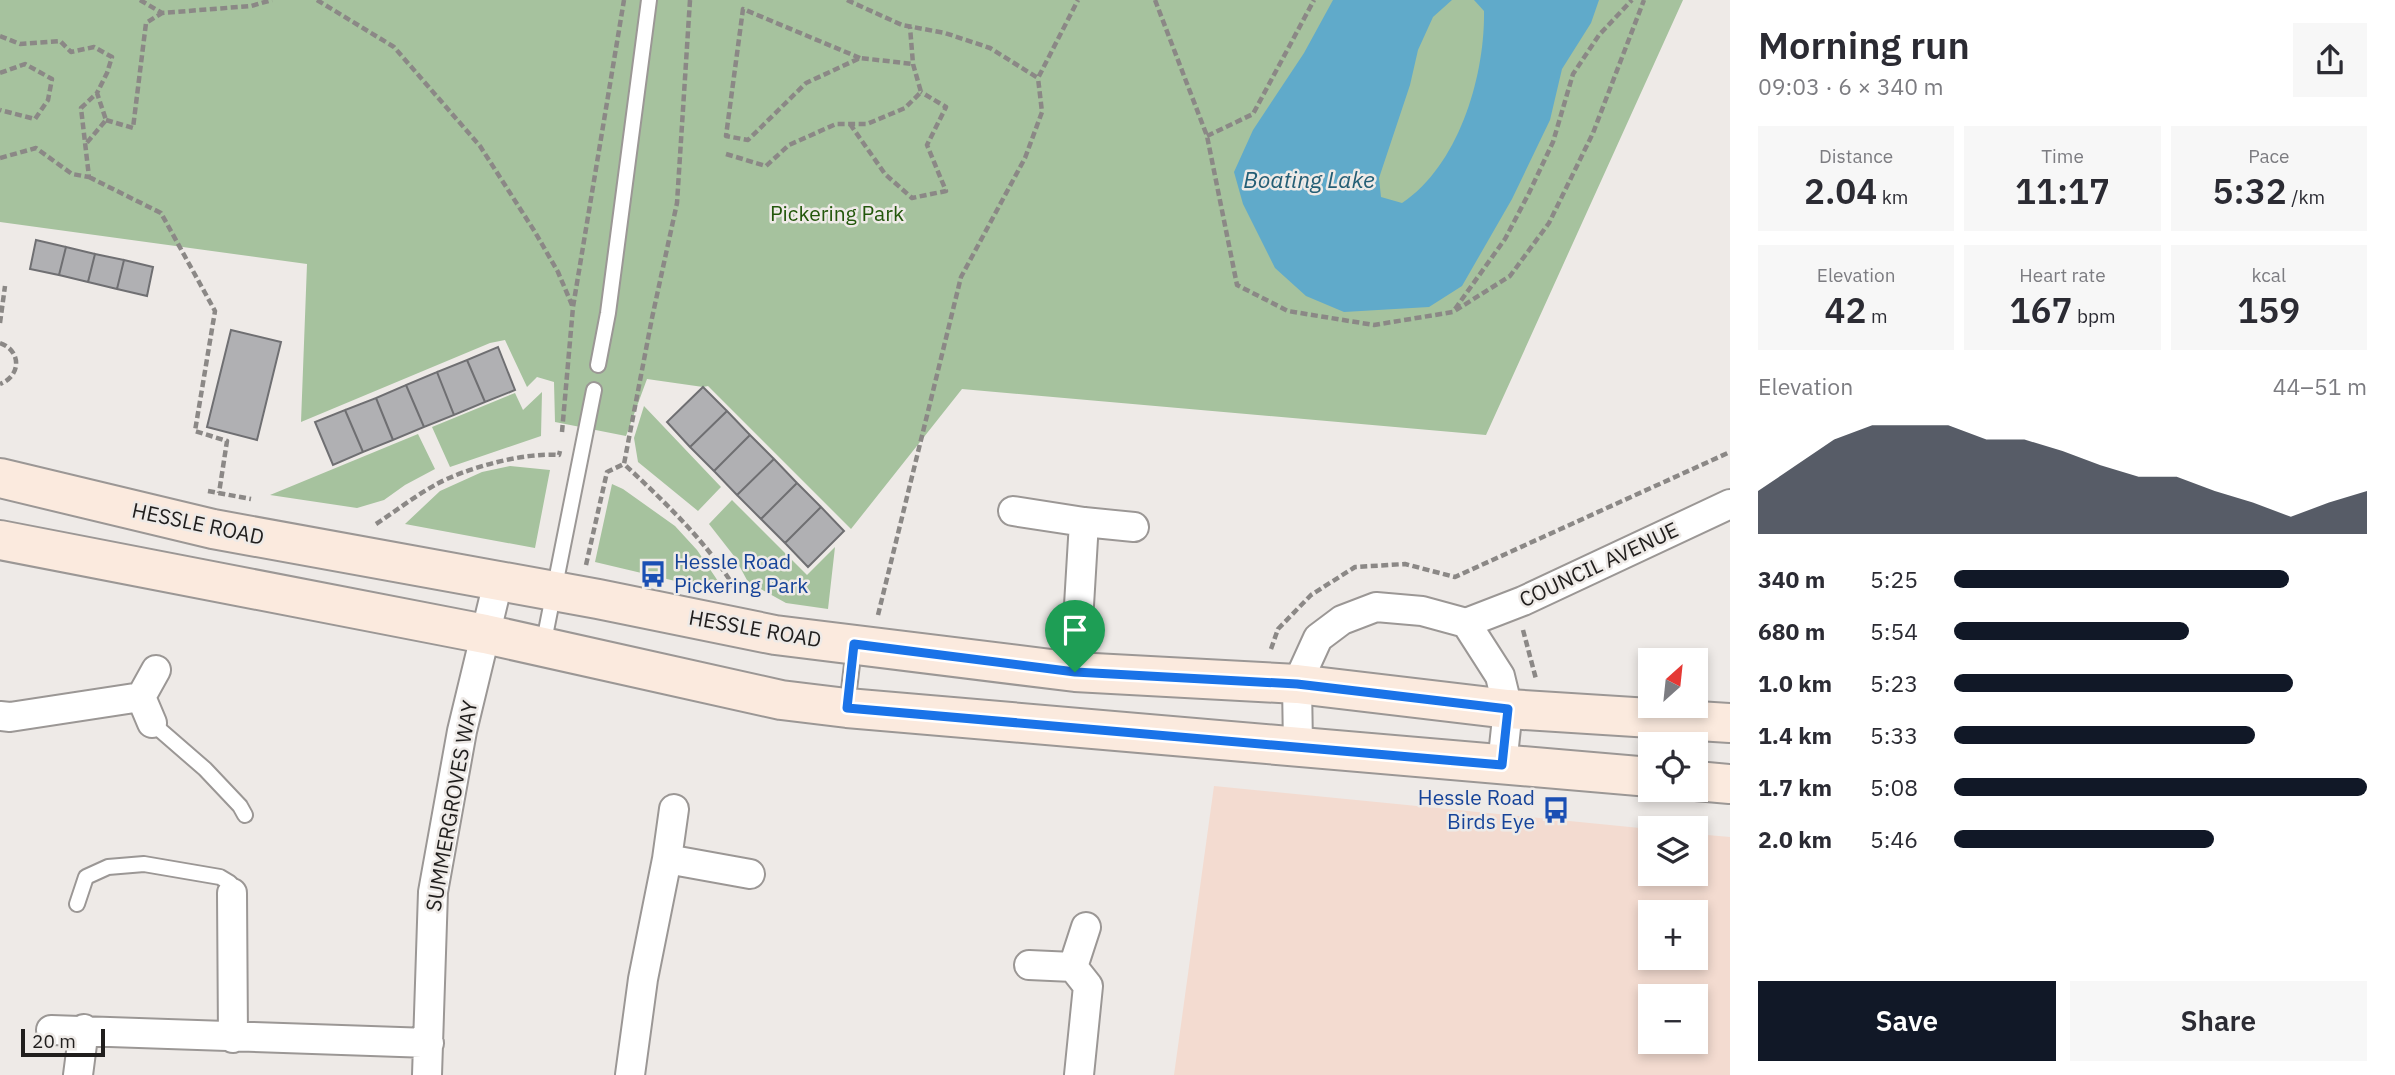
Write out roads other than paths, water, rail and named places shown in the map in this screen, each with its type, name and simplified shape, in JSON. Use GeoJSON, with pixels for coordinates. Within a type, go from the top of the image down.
{"type":"FeatureCollection","features":[{"type":"Feature","properties":{"kind":"street","name":"HESSLE ROAD"},"geometry":{"type":"LineString","coordinates":[[0,478],[216,511],[498,582],[775,635],[865,635],[1075,672],[1297,684],[1508,709],[1730,723]]}},
{"type":"Feature","properties":{"kind":"street","name":"COUNCIL AVENUE"},"geometry":{"type":"LineString","coordinates":[[1466,624],[1522,601],[1730,504]]}},
{"type":"Feature","properties":{"kind":"street"},"geometry":{"type":"LineString","coordinates":[[202,579],[216,511]]}},
{"type":"Feature","properties":{"kind":"street"},"geometry":{"type":"LineString","coordinates":[[1013,511],[1133,527]]}},
{"type":"Feature","properties":{"kind":"street"},"geometry":{"type":"LineString","coordinates":[[1075,672],[1084,522]]}},
{"type":"Feature","properties":{"kind":"street"},"geometry":{"type":"LineString","coordinates":[[0,540],[485,634],[781,700],[847,708],[1638,776]]}},
{"type":"Feature","properties":{"kind":"street","name":"SUMMERGROVES WAY"},"geometry":{"type":"LineString","coordinates":[[427,1075],[433,892],[462,731],[498,582]]}},
{"type":"Feature","properties":{"kind":"street"},"geometry":{"type":"LineString","coordinates":[[1298,747],[1297,684],[1318,638],[1342,620],[1376,607],[1422,611],[1466,624],[1500,676],[1508,709],[1502,765]]}},
{"type":"Feature","properties":{"kind":"street"},"geometry":{"type":"LineString","coordinates":[[141,697],[156,670]]}},
{"type":"Feature","properties":{"kind":"street"},"geometry":{"type":"LineString","coordinates":[[0,716],[10,717],[141,697]]}},
{"type":"Feature","properties":{"kind":"street"},"geometry":{"type":"LineString","coordinates":[[141,697],[152,723]]}},
{"type":"Feature","properties":{"kind":"street"},"geometry":{"type":"LineString","coordinates":[[1708,782],[1730,784]]}},
{"type":"Feature","properties":{"kind":"street"},"geometry":{"type":"LineString","coordinates":[[630,1075],[643,979],[674,809]]}},
{"type":"Feature","properties":{"kind":"street"},"geometry":{"type":"LineString","coordinates":[[667,859],[750,874]]}},
{"type":"Feature","properties":{"kind":"street"},"geometry":{"type":"LineString","coordinates":[[232,893],[233,1038]]}},
{"type":"Feature","properties":{"kind":"street"},"geometry":{"type":"LineString","coordinates":[[1073,967],[1086,927]]}},
{"type":"Feature","properties":{"kind":"street"},"geometry":{"type":"LineString","coordinates":[[1029,965],[1073,967],[1088,986],[1079,1075]]}},
{"type":"Feature","properties":{"kind":"street"},"geometry":{"type":"LineString","coordinates":[[51,1030],[84,1029],[233,1038],[429,1043]]}},
{"type":"Feature","properties":{"kind":"street"},"geometry":{"type":"LineString","coordinates":[[78,1075],[84,1029]]}},
{"type":"Feature","properties":{"kind":"lane"},"geometry":{"type":"LineString","coordinates":[[598,365],[608,313],[649,0]]}},
{"type":"Feature","properties":{"kind":"lane"},"geometry":{"type":"LineString","coordinates":[[542,647],[594,390]]}},
{"type":"Feature","properties":{"kind":"lane"},"geometry":{"type":"LineString","coordinates":[[847,708],[865,635]]}},
{"type":"Feature","properties":{"kind":"lane"},"geometry":{"type":"LineString","coordinates":[[152,723],[205,769],[240,806],[245,815]]}},
{"type":"Feature","properties":{"kind":"lane"},"geometry":{"type":"LineString","coordinates":[[77,904],[86,877],[108,867],[144,864],[220,877],[230,883],[232,893]]}},
{"type":"Feature","properties":{"kind":"water","name":"Boating Lake"},"geometry":{"type":"Polygon","coordinates":[[[1333,0],[1452,0],[1433,17],[1418,50],[1410,85],[1379,178],[1381,197],[1402,203],[1422,187],[1439,166],[1465,117],[1480,63],[1483,36],[1484,11],[1474,0],[1599,0],[1591,23],[1562,69],[1550,120],[1512,199],[1462,286],[1429,307],[1344,312],[1306,296],[1275,268],[1243,204],[1234,172],[1253,130],[1304,53],[1333,0]]]}},
{"type":"Feature","properties":{"kind":"place","name":"Hessle Road Pickering Park"},"geometry":{"type":"Point","coordinates":[653,574]}},
{"type":"Feature","properties":{"kind":"place","name":"Hessle Road Birds Eye"},"geometry":{"type":"Point","coordinates":[1556,810]}},
{"type":"Feature","properties":{"kind":"park label","name":"Pickering Park"},"geometry":{"type":"Point","coordinates":[837,214]}}]}
